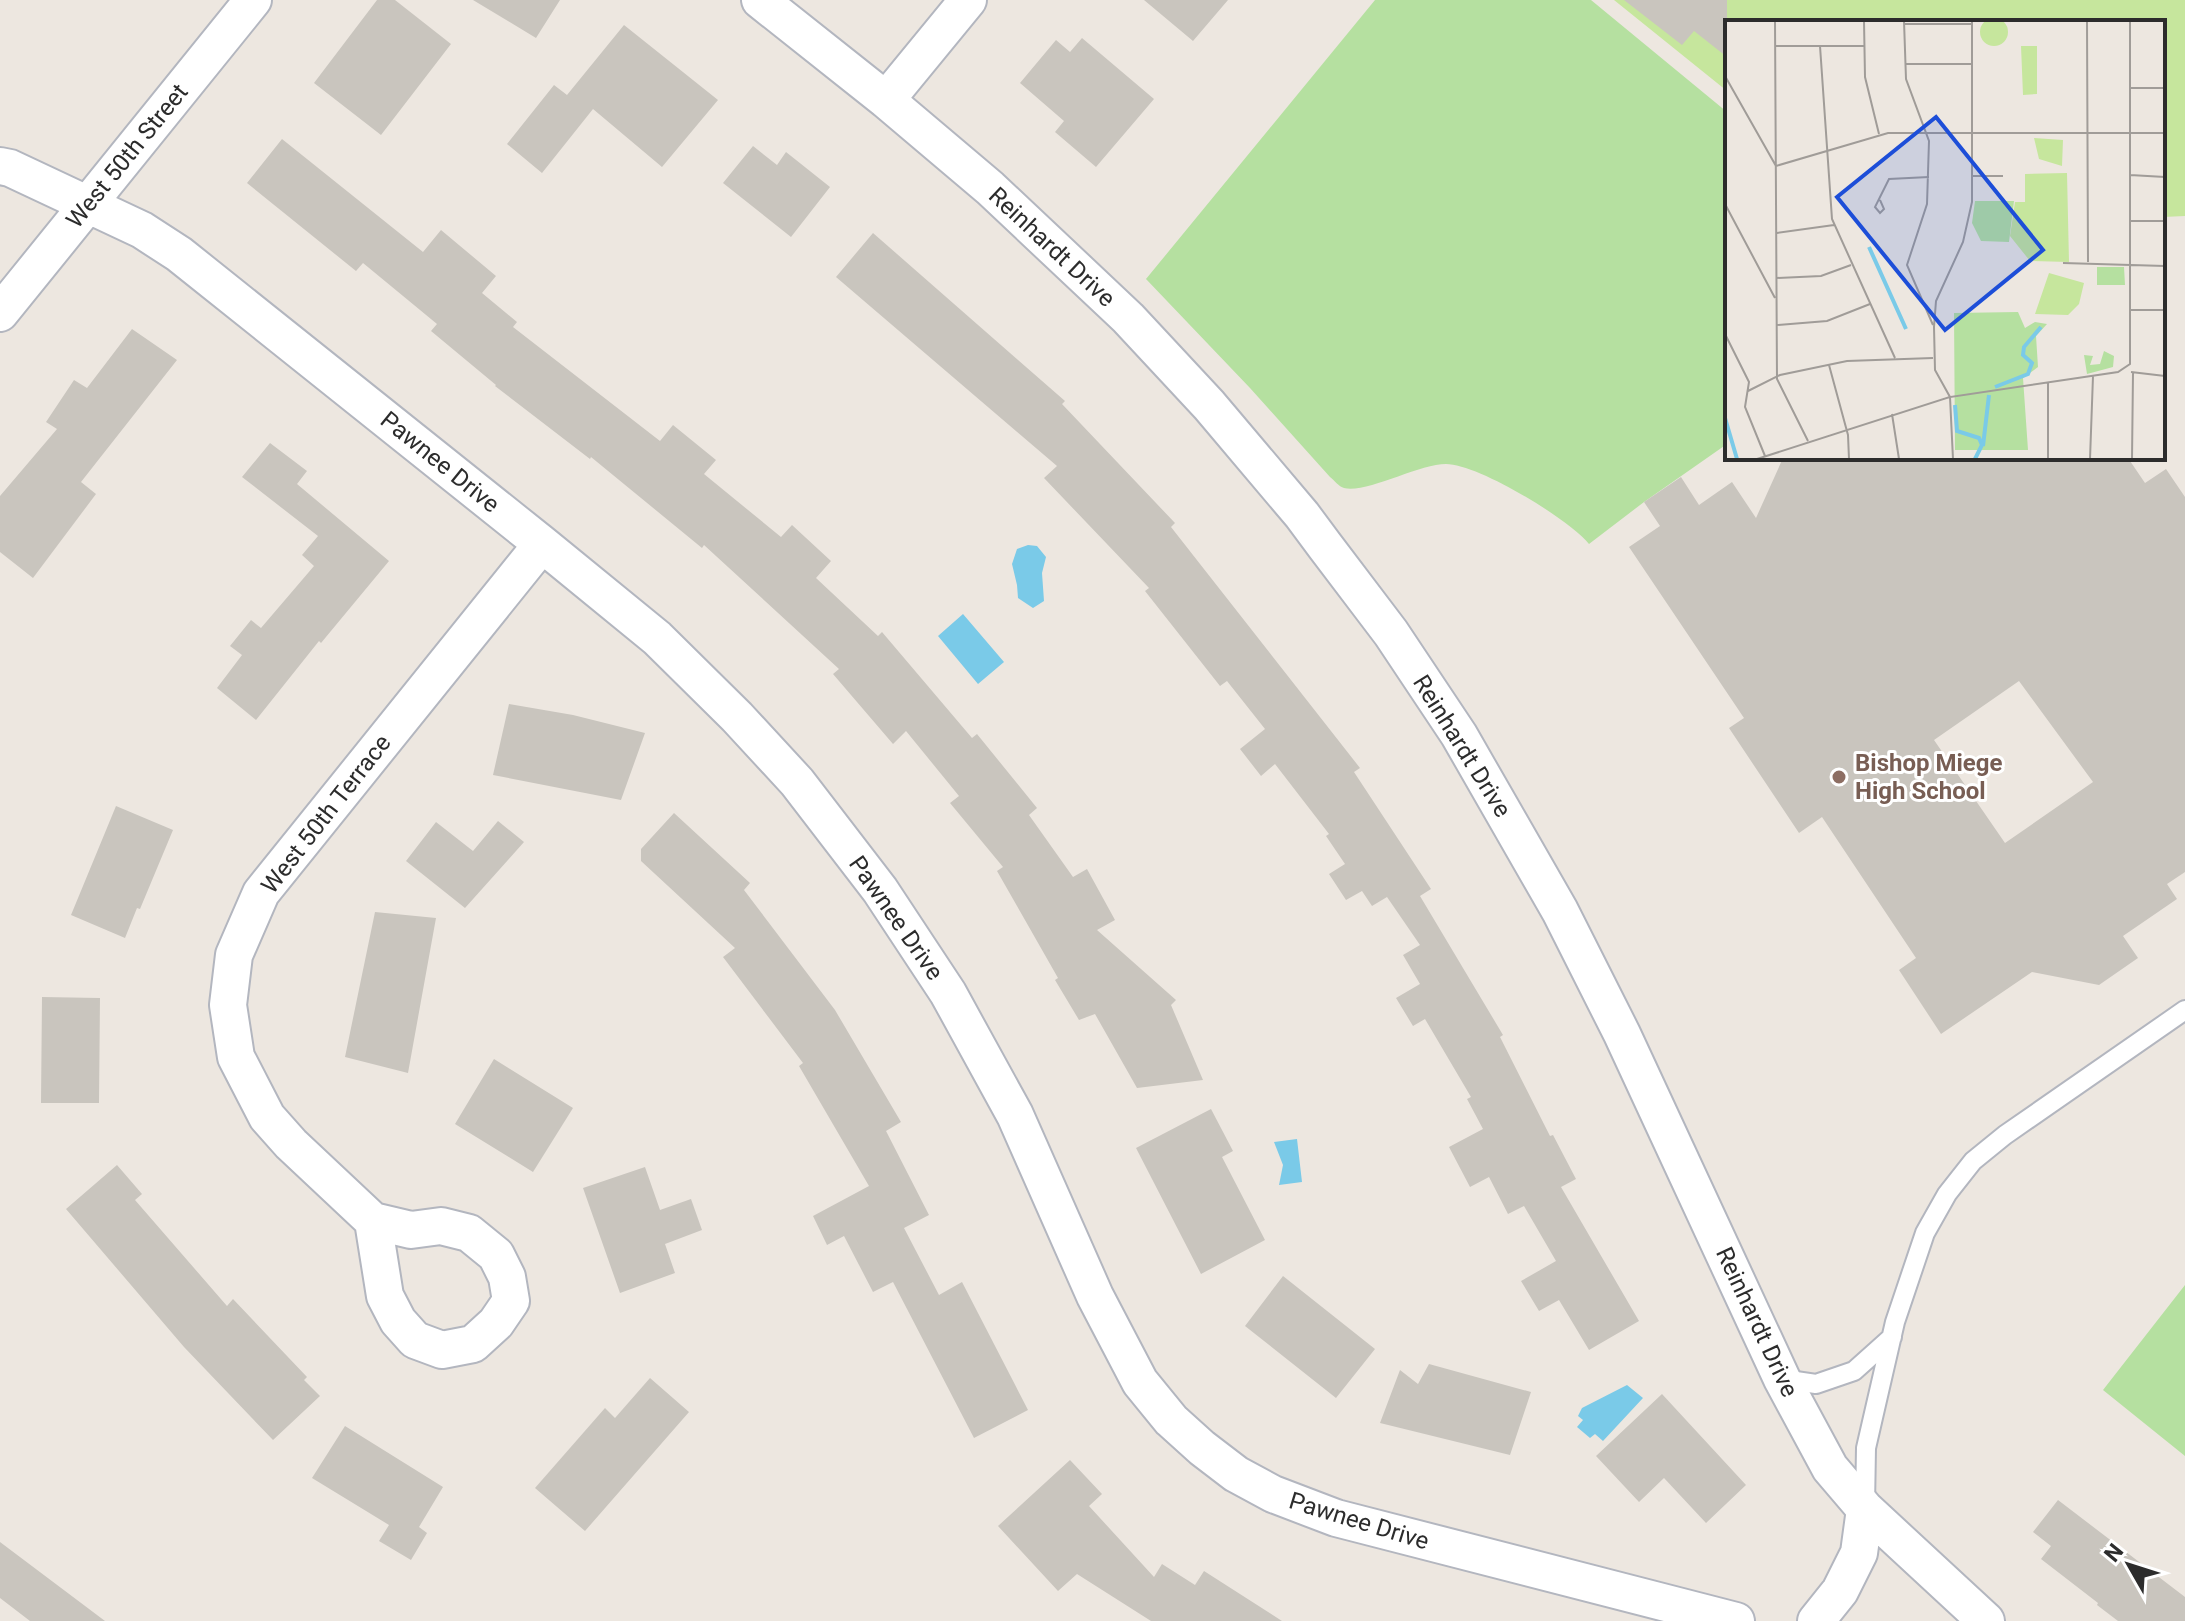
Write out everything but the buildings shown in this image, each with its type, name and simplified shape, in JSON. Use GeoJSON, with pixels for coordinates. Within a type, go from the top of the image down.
{"type":"FeatureCollection","features":[{"type":"Feature","properties":{"kind":"street","name":"West 50th Street"},"geometry":{"type":"LineString","coordinates":[[0,313],[253,0]]}},
{"type":"Feature","properties":{"kind":"street","name":"Reinhardt Drive"},"geometry":{"type":"LineString","coordinates":[[760,0],[990,188],[1128,318],[1209,405],[1302,515],[1391,633],[1459,735],[1560,911],[1622,1034],[1782,1379],[1830,1468],[1865,1509],[1986,1621]]}},
{"type":"Feature","properties":{"kind":"street"},"geometry":{"type":"LineString","coordinates":[[886,100],[968,0]]}},
{"type":"Feature","properties":{"kind":"street","name":"Pawnee Drive"},"geometry":{"type":"LineString","coordinates":[[0,166],[142,230],[179,254],[657,638],[737,717],[797,782],[880,890],[948,993],[1015,1115],[1095,1296],[1140,1382],[1171,1420],[1202,1448],[1236,1474],[1273,1494],[1336,1518],[1736,1621]]}},
{"type":"Feature","properties":{"kind":"street","name":"West 50th Terrace"},"geometry":{"type":"LineString","coordinates":[[373,1221],[291,1144],[267,1117],[236,1057],[228,1005],[234,955],[261,893],[542,544]]}},
{"type":"Feature","properties":{"kind":"street"},"geometry":{"type":"LineString","coordinates":[[1816,1621],[1840,1591],[1859,1553],[1865,1509]]}},
{"type":"Feature","properties":{"kind":"lane"},"geometry":{"type":"LineString","coordinates":[[1865,1509],[1866,1448],[1892,1337],[1925,1233],[1947,1194],[1973,1161],[2005,1135],[2185,1010]]}},
{"type":"Feature","properties":{"kind":"lane"},"geometry":{"type":"LineString","coordinates":[[1782,1379],[1816,1384],[1854,1371],[1892,1337]]}},
{"type":"Feature","properties":{"kind":"green space"},"geometry":{"type":"Polygon","coordinates":[[[1375,0],[1591,0],[1725,110],[1725,445],[1589,544],[1563,521],[1522,495],[1461,466],[1435,465],[1365,487],[1353,489],[1340,486],[1146,279],[1375,0]]]}},
{"type":"Feature","properties":{"kind":"green space"},"geometry":{"type":"Polygon","coordinates":[[[1614,0],[2185,0],[2185,216],[2165,217],[2165,20],[1725,20],[1725,89],[1614,0]]]}},
{"type":"Feature","properties":{"kind":"green space"},"geometry":{"type":"Polygon","coordinates":[[[2185,1285],[2185,1456],[2103,1390],[2185,1285]]]}},
{"type":"Feature","properties":{"kind":"water"},"geometry":{"type":"Polygon","coordinates":[[[1037,546],[1046,557],[1042,573],[1044,601],[1033,608],[1018,598],[1012,564],[1017,549],[1037,546]]]}},
{"type":"Feature","properties":{"kind":"water"},"geometry":{"type":"Polygon","coordinates":[[[963,614],[1004,662],[978,684],[938,636],[963,614]]]}},
{"type":"Feature","properties":{"kind":"water"},"geometry":{"type":"Polygon","coordinates":[[[1297,1139],[1302,1182],[1279,1185],[1283,1165],[1274,1142],[1297,1139]]]}},
{"type":"Feature","properties":{"kind":"water"},"geometry":{"type":"Polygon","coordinates":[[[1627,1385],[1643,1398],[1603,1441],[1595,1434],[1590,1438],[1577,1427],[1583,1420],[1578,1416],[1582,1408],[1627,1385]]]}},
{"type":"Feature","properties":{"kind":"place","name":"Bishop Miege High School"},"geometry":{"type":"Point","coordinates":[1839,777]}}]}
